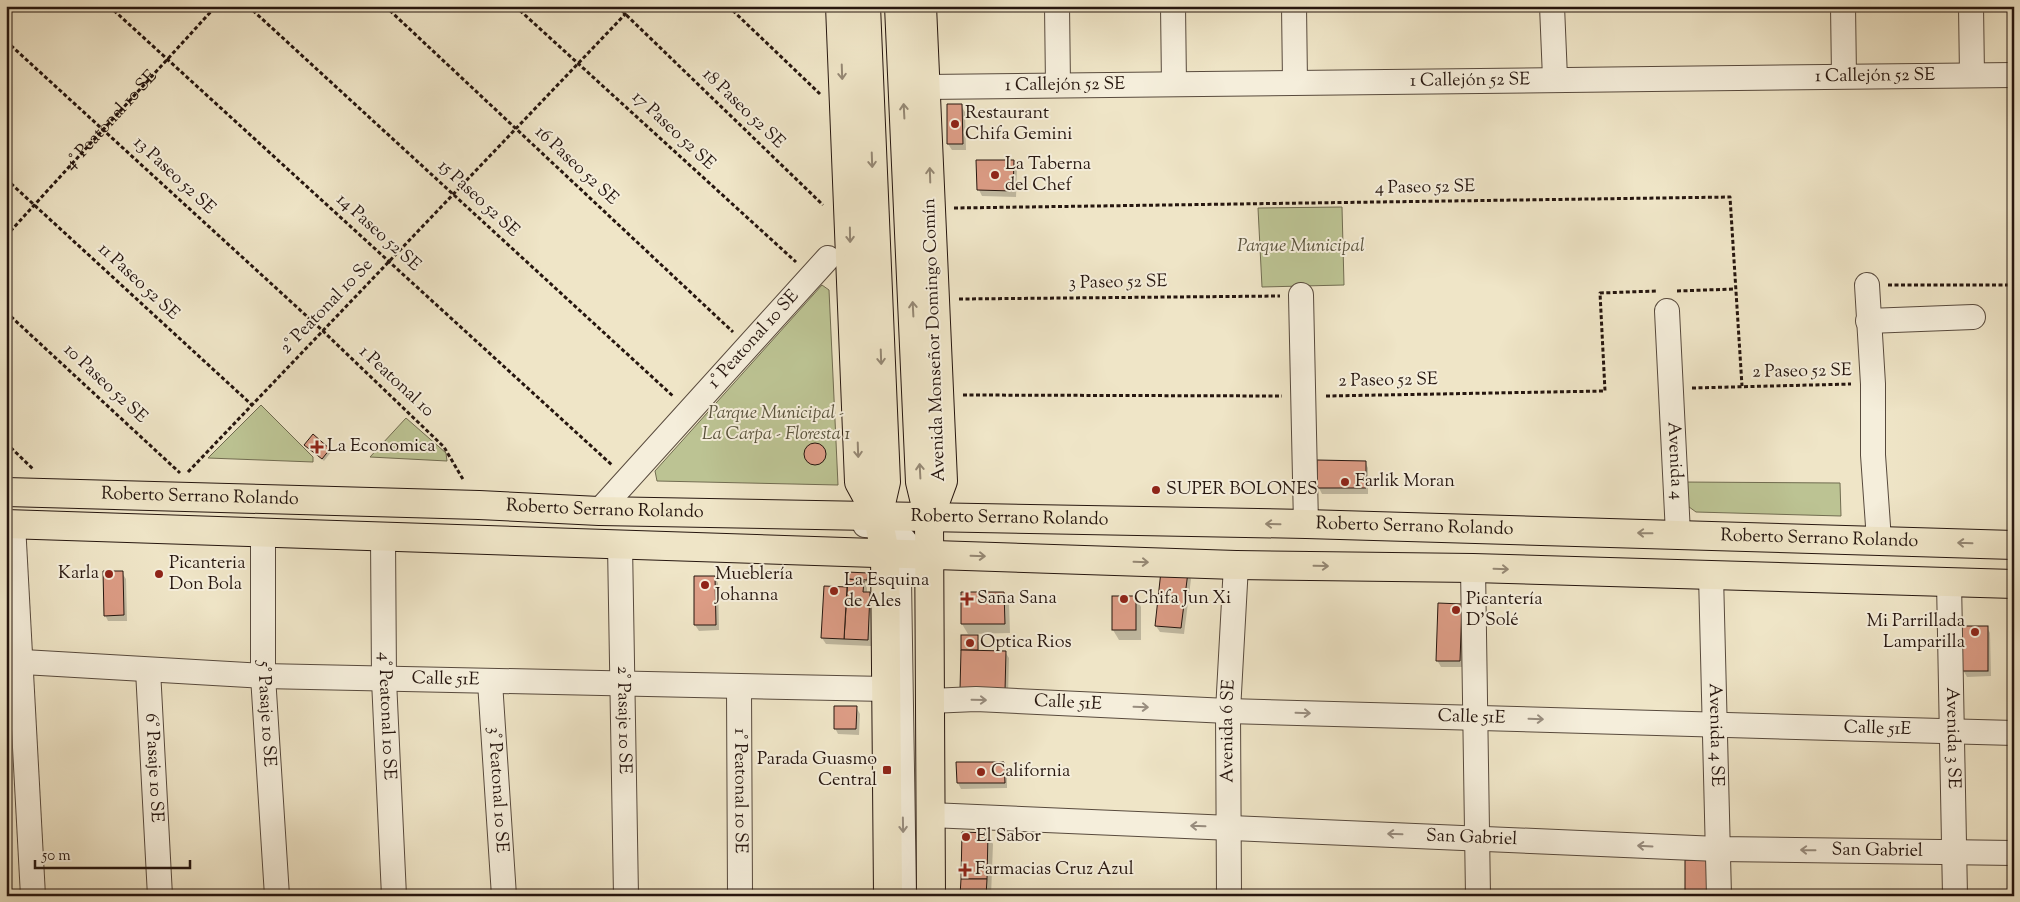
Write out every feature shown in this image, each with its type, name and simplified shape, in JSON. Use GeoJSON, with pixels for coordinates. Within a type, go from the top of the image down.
{"type":"FeatureCollection","features":[{"type":"Feature","properties":{"kind":"main road"},"geometry":{"type":"LineString","coordinates":[[840,6],[854,44],[886,482],[879,521]]}},
{"type":"Feature","properties":{"kind":"main road"},"geometry":{"type":"LineString","coordinates":[[866,6],[854,44],[843,116],[850,232],[859,482],[879,521],[885,553],[888,896]]}},
{"type":"Feature","properties":{"kind":"main road","name":"Avenida Monseñor Domingo Comín"},"geometry":{"type":"LineString","coordinates":[[899,6],[920,482],[929,519]]}},
{"type":"Feature","properties":{"kind":"main road","name":"Avenida Monseñor Domingo Comín"},"geometry":{"type":"LineString","coordinates":[[922,6],[943,481],[929,519]]}},
{"type":"Feature","properties":{"kind":"main road","name":"Roberto Serrano Rolando"},"geometry":{"type":"LineString","coordinates":[[6,492],[479,505],[879,521],[929,519],[1306,524],[2014,545]]}},
{"type":"Feature","properties":{"kind":"main road","name":"Roberto Serrano Rolando"},"geometry":{"type":"LineString","coordinates":[[8,515],[263,534],[1236,565],[1473,568],[2014,584]]}},
{"type":"Feature","properties":{"kind":"main road"},"geometry":{"type":"LineString","coordinates":[[929,519],[922,554],[930,701],[931,896]]}},
{"type":"Feature","properties":{"kind":"street"},"geometry":{"type":"LineString","coordinates":[[1057,6],[1058,85]]}},
{"type":"Feature","properties":{"kind":"street"},"geometry":{"type":"LineString","coordinates":[[1173,6],[1174,84]]}},
{"type":"Feature","properties":{"kind":"street"},"geometry":{"type":"LineString","coordinates":[[1294,6],[1295,82]]}},
{"type":"Feature","properties":{"kind":"street"},"geometry":{"type":"LineString","coordinates":[[1552,6],[1555,78]]}},
{"type":"Feature","properties":{"kind":"street"},"geometry":{"type":"LineString","coordinates":[[1842,6],[1844,76]]}},
{"type":"Feature","properties":{"kind":"street"},"geometry":{"type":"LineString","coordinates":[[1971,6],[1972,75]]}},
{"type":"Feature","properties":{"kind":"street","name":"1 Callejón 52 SE"},"geometry":{"type":"LineString","coordinates":[[926,87],[1555,78],[2014,75]]}},
{"type":"Feature","properties":{"kind":"street","name":"1° Peatonal 10 SE"},"geometry":{"type":"LineString","coordinates":[[599,511],[828,258]]}},
{"type":"Feature","properties":{"kind":"street"},"geometry":{"type":"LineString","coordinates":[[1867,284],[1873,384],[1873,455],[1879,540]]}},
{"type":"Feature","properties":{"kind":"street"},"geometry":{"type":"LineString","coordinates":[[1301,295],[1306,524]]}},
{"type":"Feature","properties":{"kind":"street","name":"Avenida 4"},"geometry":{"type":"LineString","coordinates":[[1664,298],[1672,389],[1678,534]]}},
{"type":"Feature","properties":{"kind":"street"},"geometry":{"type":"LineString","coordinates":[[1868,321],[1973,317]]}},
{"type":"Feature","properties":{"kind":"street"},"geometry":{"type":"LineString","coordinates":[[8,515],[13,662],[33,896]]}},
{"type":"Feature","properties":{"kind":"street","name":"Roberto Serrano Rolando"},"geometry":{"type":"LineString","coordinates":[[8,515],[879,521],[901,535],[922,554]]}},
{"type":"Feature","properties":{"kind":"street","name":"Roberto Serrano Rolando"},"geometry":{"type":"LineString","coordinates":[[8,515],[864,543],[885,553]]}},
{"type":"Feature","properties":{"kind":"street","name":"5° Pasaje 10 SE"},"geometry":{"type":"LineString","coordinates":[[263,534],[263,676],[276,896]]}},
{"type":"Feature","properties":{"kind":"street","name":"4° Peatonal 10 SE"},"geometry":{"type":"LineString","coordinates":[[383,537],[384,680],[394,896]]}},
{"type":"Feature","properties":{"kind":"street","name":"2° Pasaje 10 SE"},"geometry":{"type":"LineString","coordinates":[[620,545],[626,896]]}},
{"type":"Feature","properties":{"kind":"street"},"geometry":{"type":"LineString","coordinates":[[885,553],[894,565],[900,580],[904,896]]}},
{"type":"Feature","properties":{"kind":"street"},"geometry":{"type":"LineString","coordinates":[[921,896],[916,572],[922,554]]}},
{"type":"Feature","properties":{"kind":"street","name":"Avenida 6 SE"},"geometry":{"type":"LineString","coordinates":[[1228,896],[1228,710],[1236,565]]}},
{"type":"Feature","properties":{"kind":"street"},"geometry":{"type":"LineString","coordinates":[[1473,568],[1478,896]]}},
{"type":"Feature","properties":{"kind":"street","name":"Avenida 4 SE"},"geometry":{"type":"LineString","coordinates":[[1711,575],[1719,896]]}},
{"type":"Feature","properties":{"kind":"street","name":"Avenida 3 SE"},"geometry":{"type":"LineString","coordinates":[[1949,582],[1955,896]]}},
{"type":"Feature","properties":{"kind":"street","name":"Calle 51E"},"geometry":{"type":"LineString","coordinates":[[13,662],[263,676],[384,680],[886,690]]}},
{"type":"Feature","properties":{"kind":"street","name":"6° Pasaje 10 SE"},"geometry":{"type":"LineString","coordinates":[[148,670],[160,896]]}},
{"type":"Feature","properties":{"kind":"street","name":"3° Peatonal 10 SE"},"geometry":{"type":"LineString","coordinates":[[490,682],[504,896]]}},
{"type":"Feature","properties":{"kind":"street","name":"1° Peatonal 10 SE"},"geometry":{"type":"LineString","coordinates":[[739,687],[740,896]]}},
{"type":"Feature","properties":{"kind":"street","name":"Calle 51E"},"geometry":{"type":"LineString","coordinates":[[930,701],[976,700],[1228,710],[2014,734]]}},
{"type":"Feature","properties":{"kind":"street","name":"San Gabriel"},"geometry":{"type":"LineString","coordinates":[[930,814],[1718,849],[1954,853],[2014,852]]}},
{"type":"Feature","properties":{"kind":"path","name":"14 Paseo 52 SE"},"geometry":{"type":"LineString","coordinates":[[109,6],[628,480]]}},
{"type":"Feature","properties":{"kind":"path","name":"4° Peatonal 10 SE"},"geometry":{"type":"LineString","coordinates":[[6,236],[216,6]]}},
{"type":"Feature","properties":{"kind":"path","name":"15 Paseo 52 SE"},"geometry":{"type":"LineString","coordinates":[[248,6],[689,411]]}},
{"type":"Feature","properties":{"kind":"path","name":"16 Paseo 52 SE"},"geometry":{"type":"LineString","coordinates":[[385,6],[748,346]]}},
{"type":"Feature","properties":{"kind":"path","name":"17 Paseo 52 SE"},"geometry":{"type":"LineString","coordinates":[[516,6],[811,276]]}},
{"type":"Feature","properties":{"kind":"path","name":"18 Paseo 52 SE"},"geometry":{"type":"LineString","coordinates":[[617,6],[850,232]]}},
{"type":"Feature","properties":{"kind":"path","name":"2° Peatonal 10 Se"},"geometry":{"type":"LineString","coordinates":[[184,476],[633,6]]}},
{"type":"Feature","properties":{"kind":"path"},"geometry":{"type":"LineString","coordinates":[[728,6],[843,116]]}},
{"type":"Feature","properties":{"kind":"path","name":"13 Paseo 52 SE"},"geometry":{"type":"LineString","coordinates":[[6,41],[322,331]]}},
{"type":"Feature","properties":{"kind":"path","name":"11 Paseo 52 SE"},"geometry":{"type":"LineString","coordinates":[[6,179],[252,406]]}},
{"type":"Feature","properties":{"kind":"path","name":"4 Paseo 52 SE"},"geometry":{"type":"LineString","coordinates":[[931,208],[1730,197],[1734,289],[1742,386]]}},
{"type":"Feature","properties":{"kind":"path"},"geometry":{"type":"LineString","coordinates":[[1867,284],[2014,284]]}},
{"type":"Feature","properties":{"kind":"path","name":"2 Paseo 52 SE"},"geometry":{"type":"LineString","coordinates":[[939,395],[1303,396],[1606,391],[1600,294],[1664,298],[1734,289]]}},
{"type":"Feature","properties":{"kind":"path","name":"3 Paseo 52 SE"},"geometry":{"type":"LineString","coordinates":[[935,299],[1301,295]]}},
{"type":"Feature","properties":{"kind":"path","name":"10 Paseo 52 SE"},"geometry":{"type":"LineString","coordinates":[[6,312],[184,476]]}},
{"type":"Feature","properties":{"kind":"path","name":"1 Peatonal 10"},"geometry":{"type":"LineString","coordinates":[[322,331],[444,447],[479,505]]}},
{"type":"Feature","properties":{"kind":"path","name":"2 Paseo 52 SE"},"geometry":{"type":"LineString","coordinates":[[1672,389],[1873,384]]}},
{"type":"Feature","properties":{"kind":"green space","name":"Parque Municipal"},"geometry":{"type":"Polygon","coordinates":[[[1342,207],[1344,285],[1262,287],[1258,208],[1342,207]]]}},
{"type":"Feature","properties":{"kind":"green space","name":"Parque Municipal - La Carpa - Floresta 1"},"geometry":{"type":"Polygon","coordinates":[[[822,285],[829,290],[838,485],[657,481],[655,471],[822,285]]]}},
{"type":"Feature","properties":{"kind":"green space"},"geometry":{"type":"Polygon","coordinates":[[[261,405],[313,457],[313,462],[208,458],[261,405]]]}},
{"type":"Feature","properties":{"kind":"green space"},"geometry":{"type":"Polygon","coordinates":[[[406,418],[446,453],[447,461],[370,457],[406,418]]]}},
{"type":"Feature","properties":{"kind":"green space"},"geometry":{"type":"Polygon","coordinates":[[[1681,482],[1840,483],[1841,516],[1696,512],[1685,504],[1681,482]]]}},
{"type":"Feature","properties":{"kind":"building","name":"Restaurant Chifa Gemini"},"geometry":{"type":"Polygon","coordinates":[[[947,104],[962,104],[963,144],[947,144],[947,104]]]}},
{"type":"Feature","properties":{"kind":"building","name":"La Taberna del Chef"},"geometry":{"type":"Polygon","coordinates":[[[976,160],[1014,160],[1013,191],[977,190],[976,160]]]}},
{"type":"Feature","properties":{"kind":"building","name":"La Economica"},"geometry":{"type":"Polygon","coordinates":[[[313,434],[330,449],[322,459],[304,445],[313,434]]]}},
{"type":"Feature","properties":{"kind":"building"},"geometry":{"type":"Polygon","coordinates":[[[815,443],[823,446],[826,454],[823,462],[815,465],[807,462],[804,454],[807,446],[815,443]]]}},
{"type":"Feature","properties":{"kind":"building"},"geometry":{"type":"Polygon","coordinates":[[[1317,460],[1366,461],[1366,488],[1317,488],[1317,460]]]}},
{"type":"Feature","properties":{"kind":"building"},"geometry":{"type":"Polygon","coordinates":[[[103,571],[123,571],[124,615],[104,616],[103,571]]]}},
{"type":"Feature","properties":{"kind":"building"},"geometry":{"type":"Polygon","coordinates":[[[1161,571],[1188,572],[1181,628],[1155,626],[1161,571]]]}},
{"type":"Feature","properties":{"kind":"building"},"geometry":{"type":"Polygon","coordinates":[[[847,572],[868,573],[867,580],[847,579],[847,572]]]}},
{"type":"Feature","properties":{"kind":"building"},"geometry":{"type":"Polygon","coordinates":[[[694,576],[715,576],[716,625],[694,625],[694,576]]]}},
{"type":"Feature","properties":{"kind":"building"},"geometry":{"type":"Polygon","coordinates":[[[848,579],[864,581],[863,592],[870,592],[868,640],[844,639],[848,579]]]}},
{"type":"Feature","properties":{"kind":"building"},"geometry":{"type":"Polygon","coordinates":[[[824,586],[847,587],[844,639],[821,638],[824,586]]]}},
{"type":"Feature","properties":{"kind":"building"},"geometry":{"type":"Polygon","coordinates":[[[961,592],[1004,592],[1005,624],[961,624],[961,592]]]}},
{"type":"Feature","properties":{"kind":"building"},"geometry":{"type":"Polygon","coordinates":[[[1112,596],[1136,596],[1136,630],[1112,630],[1112,596]]]}},
{"type":"Feature","properties":{"kind":"building"},"geometry":{"type":"Polygon","coordinates":[[[1438,603],[1462,604],[1460,661],[1436,661],[1438,603]]]}},
{"type":"Feature","properties":{"kind":"building"},"geometry":{"type":"Polygon","coordinates":[[[1962,626],[1988,626],[1988,671],[1962,671],[1962,626]]]}},
{"type":"Feature","properties":{"kind":"building","name":"Optica Rios"},"geometry":{"type":"Polygon","coordinates":[[[961,635],[978,635],[978,650],[961,650],[961,635]]]}},
{"type":"Feature","properties":{"kind":"building"},"geometry":{"type":"Polygon","coordinates":[[[961,650],[1006,651],[1005,691],[960,690],[961,650]]]}},
{"type":"Feature","properties":{"kind":"building"},"geometry":{"type":"Polygon","coordinates":[[[834,706],[857,706],[856,729],[834,729],[834,706]]]}},
{"type":"Feature","properties":{"kind":"building","name":"California"},"geometry":{"type":"Polygon","coordinates":[[[956,762],[1004,762],[1005,783],[957,783],[956,762]]]}},
{"type":"Feature","properties":{"kind":"building"},"geometry":{"type":"Polygon","coordinates":[[[962,832],[988,833],[987,879],[961,879],[962,832]]]}},
{"type":"Feature","properties":{"kind":"building"},"geometry":{"type":"Polygon","coordinates":[[[1685,860],[1709,860],[1709,896],[1685,896],[1685,860]]]}},
{"type":"Feature","properties":{"kind":"building"},"geometry":{"type":"Polygon","coordinates":[[[961,879],[987,879],[986,896],[960,896],[961,879]]]}},
{"type":"Feature","properties":{"kind":"place","name":"Restaurant Chifa Gemini"},"geometry":{"type":"Point","coordinates":[955,124]}},
{"type":"Feature","properties":{"kind":"place","name":"La Taberna del Chef"},"geometry":{"type":"Point","coordinates":[995,175]}},
{"type":"Feature","properties":{"kind":"place","name":"La Economica"},"geometry":{"type":"Point","coordinates":[317,447]}},
{"type":"Feature","properties":{"kind":"place","name":"Farlik Moran"},"geometry":{"type":"Point","coordinates":[1345,482]}},
{"type":"Feature","properties":{"kind":"place","name":"SUPER BOLONES"},"geometry":{"type":"Point","coordinates":[1156,490]}},
{"type":"Feature","properties":{"kind":"place","name":"Karla"},"geometry":{"type":"Point","coordinates":[109,574]}},
{"type":"Feature","properties":{"kind":"place","name":"Picanteria Don Bola"},"geometry":{"type":"Point","coordinates":[159,574]}},
{"type":"Feature","properties":{"kind":"place","name":"Mueblería Johanna"},"geometry":{"type":"Point","coordinates":[705,585]}},
{"type":"Feature","properties":{"kind":"place","name":"La Esquina de Ales"},"geometry":{"type":"Point","coordinates":[834,591]}},
{"type":"Feature","properties":{"kind":"place","name":"Sana Sana"},"geometry":{"type":"Point","coordinates":[967,599]}},
{"type":"Feature","properties":{"kind":"place","name":"Chifa Jun Xi"},"geometry":{"type":"Point","coordinates":[1124,599]}},
{"type":"Feature","properties":{"kind":"place","name":"Picantería D'Solé"},"geometry":{"type":"Point","coordinates":[1456,610]}},
{"type":"Feature","properties":{"kind":"place","name":"Mi Parrillada Lamparilla"},"geometry":{"type":"Point","coordinates":[1975,632]}},
{"type":"Feature","properties":{"kind":"place","name":"Optica Rios"},"geometry":{"type":"Point","coordinates":[970,643]}},
{"type":"Feature","properties":{"kind":"place","name":"Parada Guasmo Central"},"geometry":{"type":"Point","coordinates":[887,770]}},
{"type":"Feature","properties":{"kind":"place","name":"California"},"geometry":{"type":"Point","coordinates":[981,772]}},
{"type":"Feature","properties":{"kind":"place","name":"El Sabor"},"geometry":{"type":"Point","coordinates":[966,837]}},
{"type":"Feature","properties":{"kind":"place","name":"Farmacias Cruz Azul"},"geometry":{"type":"Point","coordinates":[965,870]}}]}
